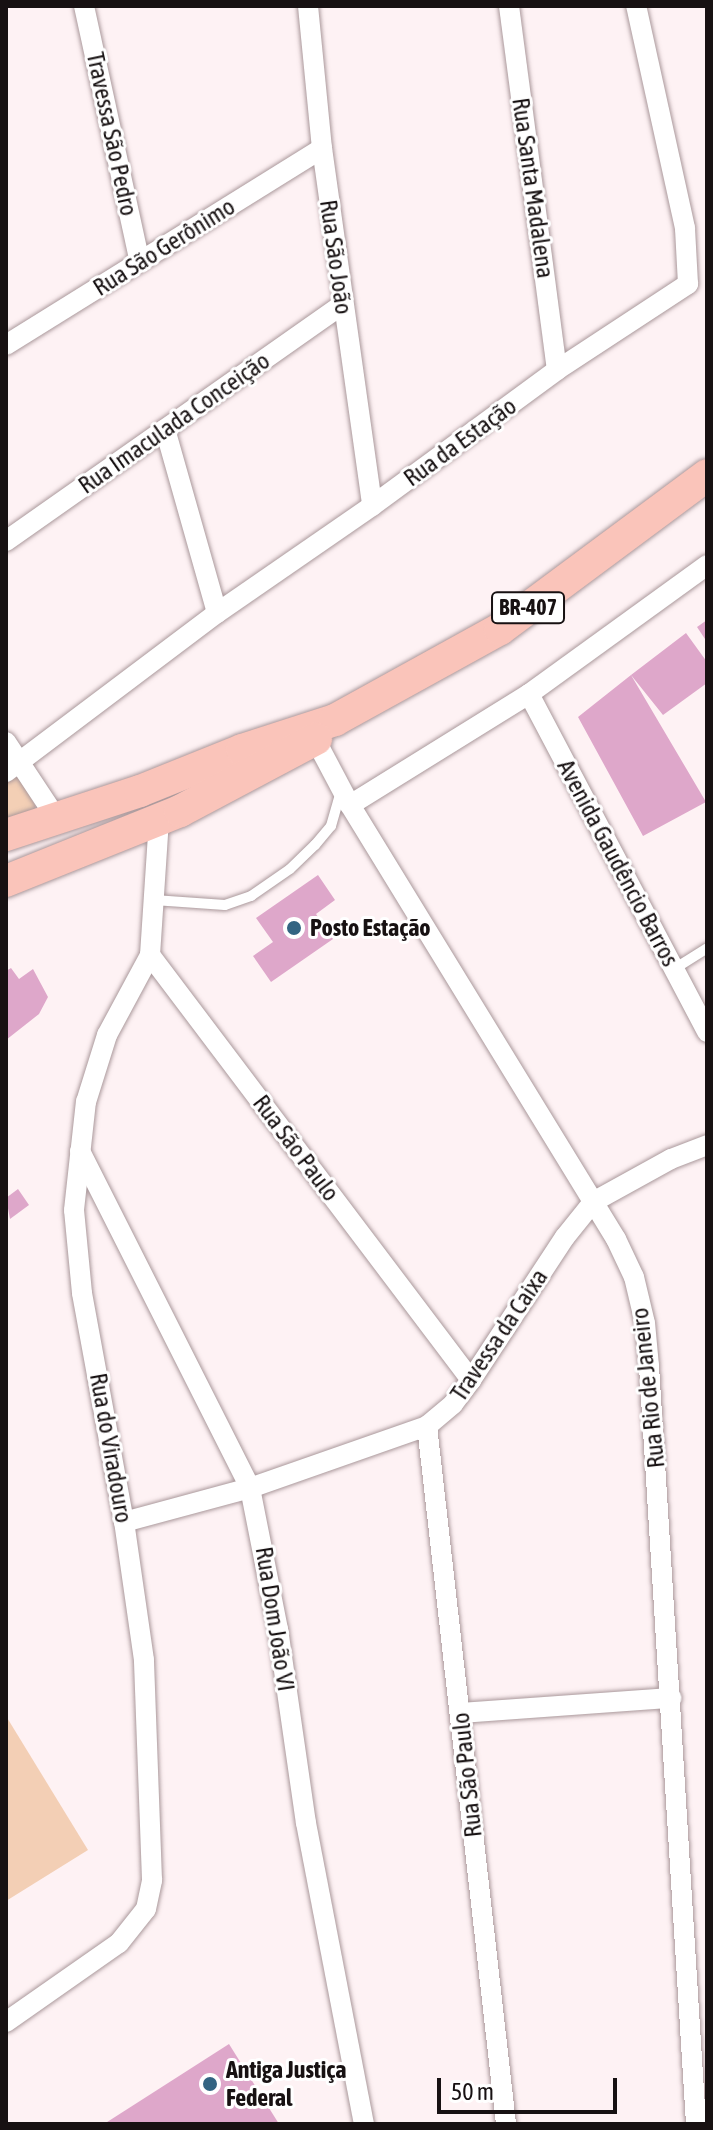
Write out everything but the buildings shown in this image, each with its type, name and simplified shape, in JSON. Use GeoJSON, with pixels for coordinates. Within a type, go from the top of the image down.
{"type":"FeatureCollection","features":[{"type":"Feature","properties":{"kind":"highway","name":"BR-407"},"geometry":{"type":"LineString","coordinates":[[6,881],[159,819],[247,777],[500,629],[707,475]]}},
{"type":"Feature","properties":{"kind":"highway","name":"BR-407"},"geometry":{"type":"LineString","coordinates":[[6,835],[188,774],[302,728],[325,729]]}},
{"type":"Feature","properties":{"kind":"street","name":"Travessa São Pedro"},"geometry":{"type":"LineString","coordinates":[[84,6],[140,262]]}},
{"type":"Feature","properties":{"kind":"street","name":"Rua São João"},"geometry":{"type":"LineString","coordinates":[[308,6],[342,305],[372,506]]}},
{"type":"Feature","properties":{"kind":"street","name":"Rua Santa Madalena"},"geometry":{"type":"LineString","coordinates":[[509,6],[557,370]]}},
{"type":"Feature","properties":{"kind":"street","name":"Rua da Estação"},"geometry":{"type":"LineString","coordinates":[[13,767],[217,613],[372,506],[557,370],[688,284],[685,228],[636,6]]}},
{"type":"Feature","properties":{"kind":"street","name":"Rua São Gerônimo"},"geometry":{"type":"LineString","coordinates":[[6,345],[322,148]]}},
{"type":"Feature","properties":{"kind":"street","name":"Rua Imaculada Conceição"},"geometry":{"type":"LineString","coordinates":[[6,541],[342,305]]}},
{"type":"Feature","properties":{"kind":"street"},"geometry":{"type":"LineString","coordinates":[[165,429],[217,613]]}},
{"type":"Feature","properties":{"kind":"street"},"geometry":{"type":"LineString","coordinates":[[350,805],[529,694],[707,565]]}},
{"type":"Feature","properties":{"kind":"street","name":"Avenida Gaudêncio Barros"},"geometry":{"type":"LineString","coordinates":[[529,694],[707,1032]]}},
{"type":"Feature","properties":{"kind":"street","name":"Rua Rio de Janeiro"},"geometry":{"type":"LineString","coordinates":[[325,729],[340,783],[350,805],[593,1202],[634,1277],[645,1323],[696,2124]]}},
{"type":"Feature","properties":{"kind":"street"},"geometry":{"type":"LineString","coordinates":[[6,742],[13,767],[57,819]]}},
{"type":"Feature","properties":{"kind":"street","name":"Rua do Viradouro"},"geometry":{"type":"LineString","coordinates":[[6,2022],[119,1943],[146,1909],[152,1880],[153,1829],[144,1660],[124,1522],[82,1293],[74,1210],[86,1102],[107,1035],[150,955],[159,819]]}},
{"type":"Feature","properties":{"kind":"street","name":"Rua São Paulo"},"geometry":{"type":"LineString","coordinates":[[150,955],[471,1380]]}},
{"type":"Feature","properties":{"kind":"street","name":"Travessa da Caixa"},"geometry":{"type":"LineString","coordinates":[[124,1522],[250,1488],[427,1426],[453,1404],[471,1380],[565,1237],[593,1202],[671,1159],[707,1145]]}},
{"type":"Feature","properties":{"kind":"street","name":"Rua Dom João VI"},"geometry":{"type":"LineString","coordinates":[[79,1149],[250,1488],[278,1629],[306,1823],[364,2124]]}},
{"type":"Feature","properties":{"kind":"street","name":"Rua São Paulo"},"geometry":{"type":"LineString","coordinates":[[427,1426],[506,2124]]}},
{"type":"Feature","properties":{"kind":"street"},"geometry":{"type":"LineString","coordinates":[[460,1713],[671,1698]]}},
{"type":"Feature","properties":{"kind":"lane"},"geometry":{"type":"LineString","coordinates":[[154,900],[225,905],[251,896],[290,869],[331,826],[339,805],[340,783]]}},
{"type":"Feature","properties":{"kind":"lane"},"geometry":{"type":"LineString","coordinates":[[674,969],[707,948]]}},
{"type":"Feature","properties":{"kind":"shaded area"},"geometry":{"type":"Polygon","coordinates":[[[17,775],[35,805],[35,817],[6,826],[6,783],[17,775]]]}},
{"type":"Feature","properties":{"kind":"shaded area"},"geometry":{"type":"Polygon","coordinates":[[[6,1716],[88,1850],[6,1901],[6,1716]]]}},
{"type":"Feature","properties":{"kind":"place","name":"Posto Estação"},"geometry":{"type":"Point","coordinates":[294,928]}},
{"type":"Feature","properties":{"kind":"place","name":"Antiga Justiça Federal"},"geometry":{"type":"Point","coordinates":[210,2084]}}]}
